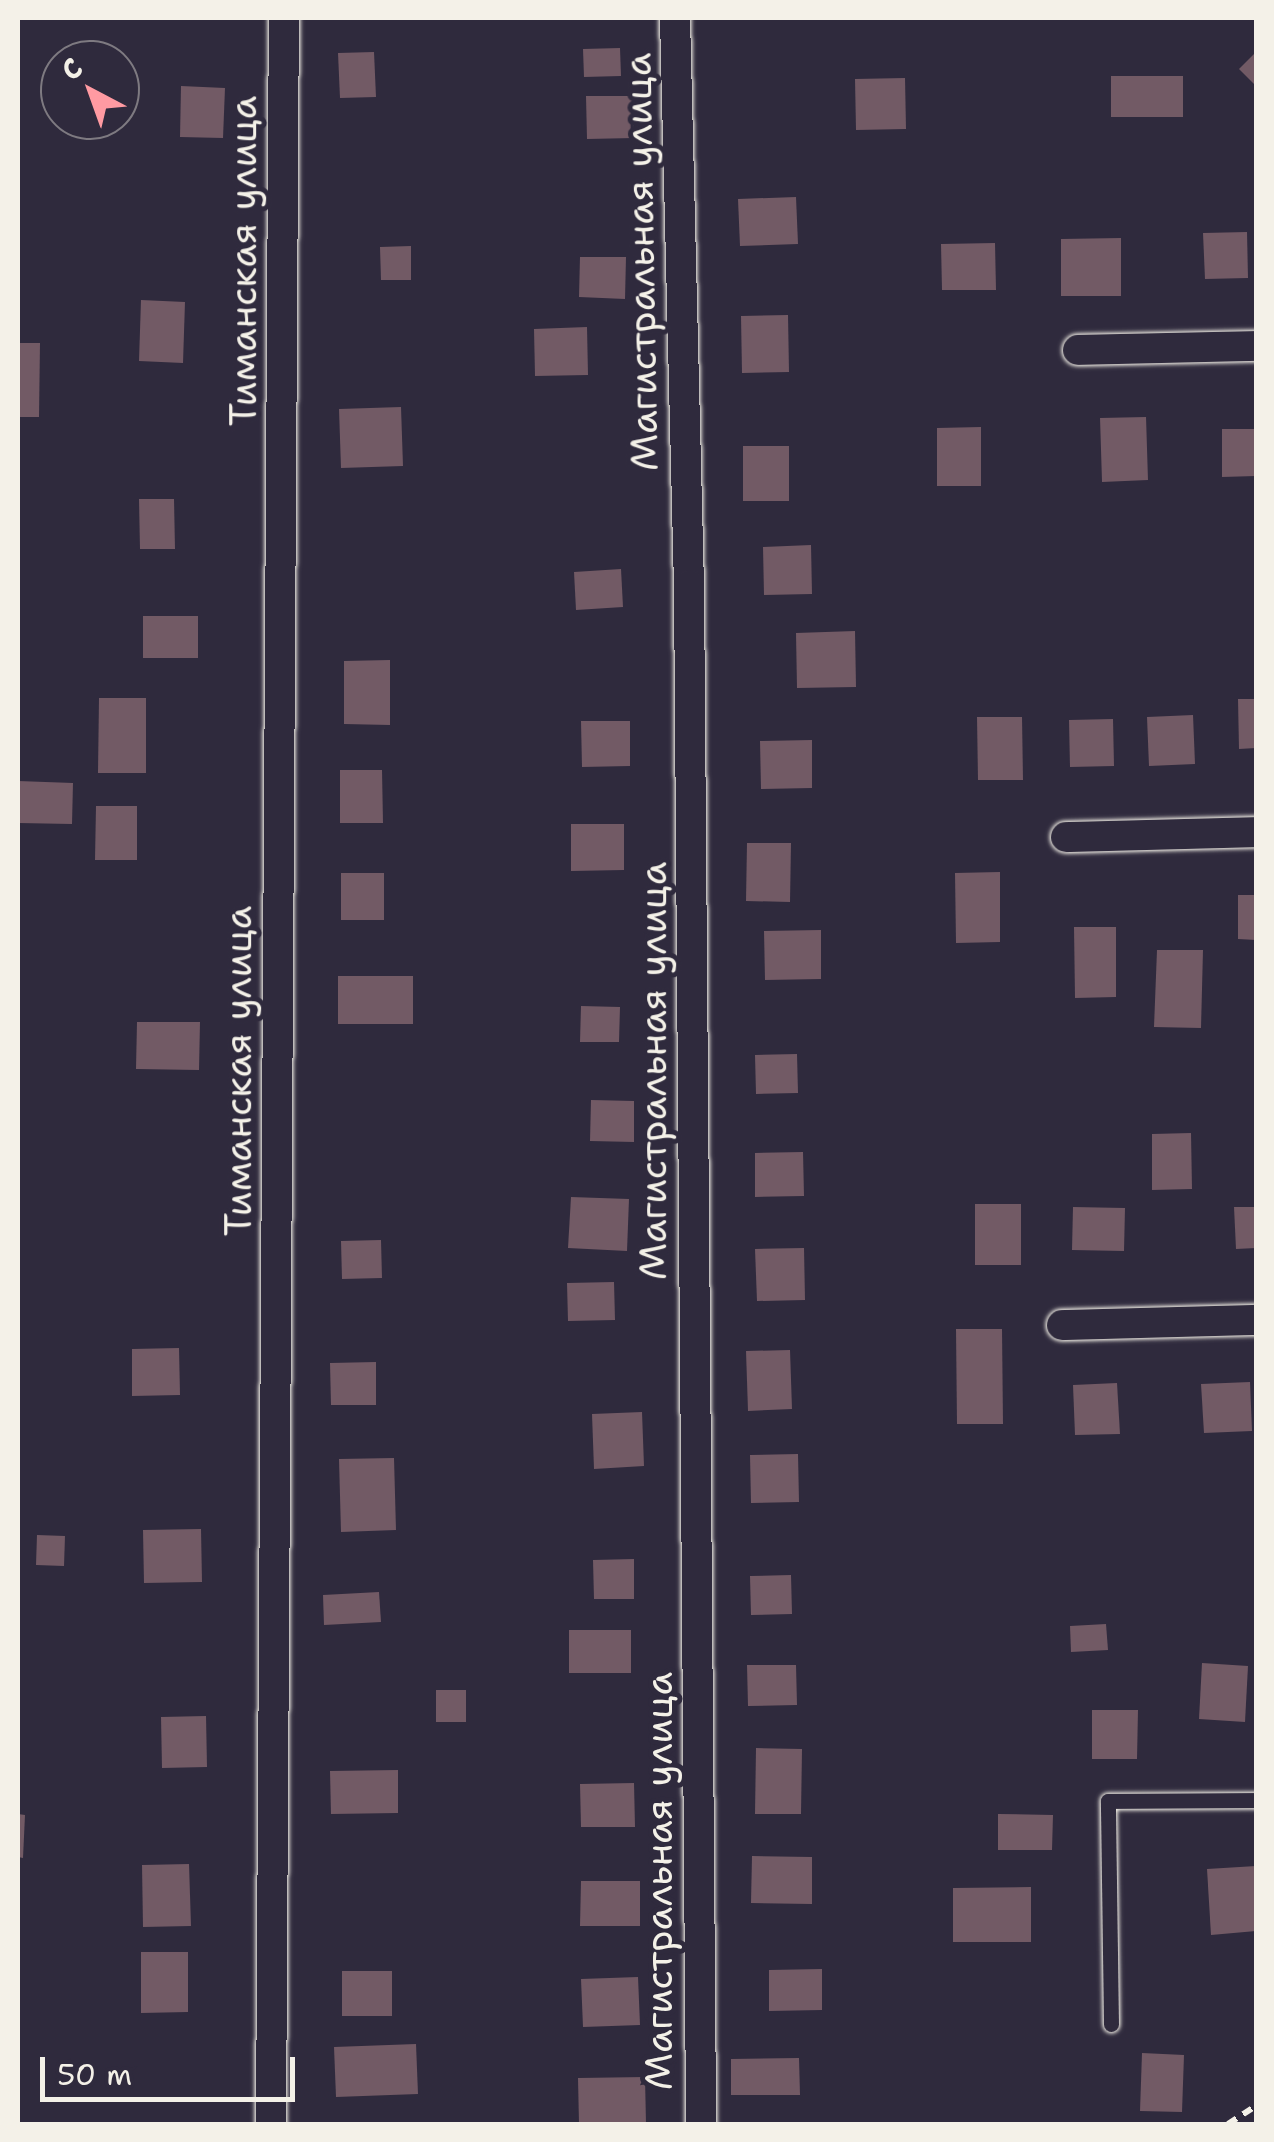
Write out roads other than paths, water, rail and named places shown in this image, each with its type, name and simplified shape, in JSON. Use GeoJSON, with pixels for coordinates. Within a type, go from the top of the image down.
{"type":"FeatureCollection","features":[{"type":"Feature","properties":{"kind":"street","name":"Тиманская улица"},"geometry":{"type":"LineString","coordinates":[[270,2124],[284,18]]}},
{"type":"Feature","properties":{"kind":"street","name":"Магистральная улица"},"geometry":{"type":"LineString","coordinates":[[675,18],[689,585],[702,2124]]}},
{"type":"Feature","properties":{"kind":"street"},"geometry":{"type":"LineString","coordinates":[[1078,350],[1256,346]]}},
{"type":"Feature","properties":{"kind":"street"},"geometry":{"type":"LineString","coordinates":[[1066,837],[1256,832]]}},
{"type":"Feature","properties":{"kind":"street"},"geometry":{"type":"LineString","coordinates":[[1062,1325],[1256,1320]]}},
{"type":"Feature","properties":{"kind":"lane"},"geometry":{"type":"LineString","coordinates":[[1111,2024],[1108,1800],[1256,1800]]}}]}
